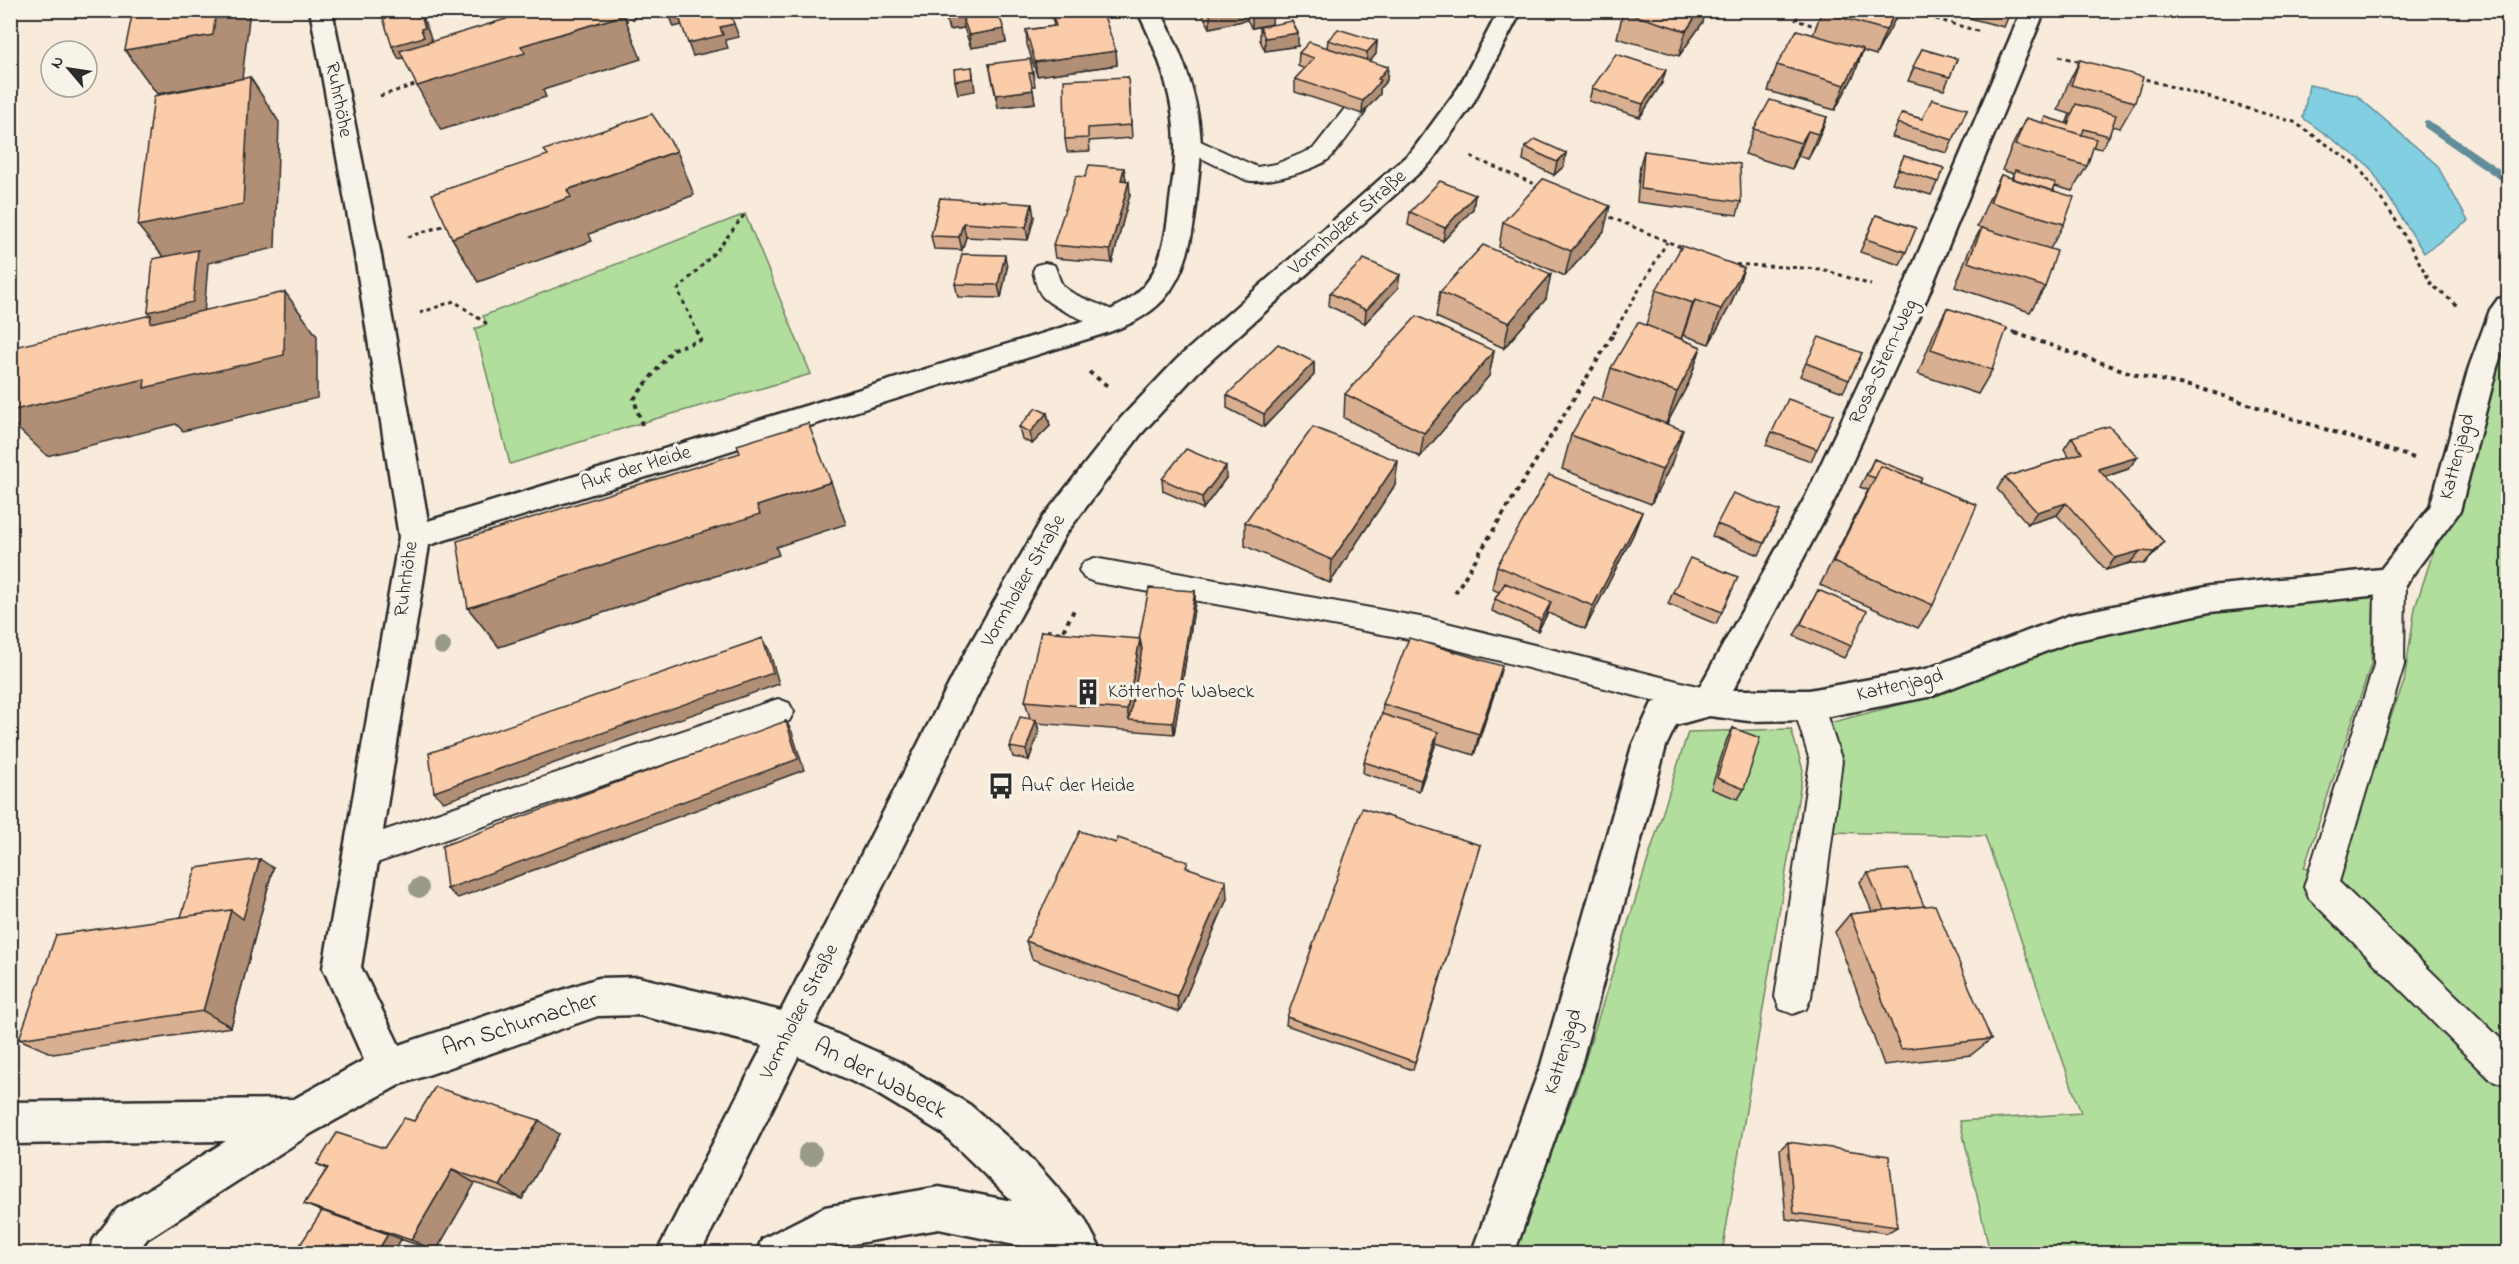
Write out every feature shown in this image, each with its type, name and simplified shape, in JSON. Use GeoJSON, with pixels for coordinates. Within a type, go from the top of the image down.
{"type":"FeatureCollection","features":[{"type":"Feature","properties":{"kind":"street","name":"Ruhrhöhe"},"geometry":{"type":"LineString","coordinates":[[321,10],[367,250],[415,537],[342,969],[389,1068]]}},
{"type":"Feature","properties":{"kind":"street","name":"Auf der Heide"},"geometry":{"type":"LineString","coordinates":[[415,537],[1111,321],[1134,310],[1153,293],[1168,270],[1180,236],[1187,142],[1180,96],[1158,27],[1149,10]]}},
{"type":"Feature","properties":{"kind":"street","name":"Vormholzer Straße"},"geometry":{"type":"LineString","coordinates":[[677,1254],[978,661],[1054,526],[1144,412],[1187,366],[1246,311],[1372,203],[1435,141],[1482,70],[1511,10]]}},
{"type":"Feature","properties":{"kind":"street","name":"Rosa-Stern-Weg"},"geometry":{"type":"LineString","coordinates":[[1709,702],[1821,497],[1913,298],[2034,10]]}},
{"type":"Feature","properties":{"kind":"street","name":"Kattenjagd"},"geometry":{"type":"LineString","coordinates":[[1492,1254],[1562,1065],[1649,746],[1664,712],[1709,702],[1749,706],[1809,705],[1928,683],[2070,628],[2210,599],[2390,581],[2444,511],[2482,367],[2502,321]]}},
{"type":"Feature","properties":{"kind":"street","name":"Am Schumacher"},"geometry":{"type":"LineString","coordinates":[[109,1254],[132,1224],[298,1119],[389,1068],[598,997],[638,996],[790,1032]]}},
{"type":"Feature","properties":{"kind":"street","name":"An der Wabeck"},"geometry":{"type":"LineString","coordinates":[[790,1032],[885,1076],[956,1119],[1013,1170],[1075,1243]]}},
{"type":"Feature","properties":{"kind":"street","name":"Am Schumacher"},"geometry":{"type":"LineString","coordinates":[[10,1123],[298,1119]]}},
{"type":"Feature","properties":{"kind":"street","name":"An der Wabeck"},"geometry":{"type":"LineString","coordinates":[[777,1254],[825,1228],[939,1208],[1075,1243]]}},
{"type":"Feature","properties":{"kind":"lane"},"geometry":{"type":"LineString","coordinates":[[1187,142],[1254,175],[1281,170],[1321,154],[1353,112]]}},
{"type":"Feature","properties":{"kind":"lane"},"geometry":{"type":"LineString","coordinates":[[1045,271],[1052,291],[1078,307],[1111,321]]}},
{"type":"Feature","properties":{"kind":"lane"},"geometry":{"type":"LineString","coordinates":[[1094,570],[1431,631],[1709,702]]}},
{"type":"Feature","properties":{"kind":"lane"},"geometry":{"type":"LineString","coordinates":[[2390,581],[2389,664],[2321,887],[2503,1066]]}},
{"type":"Feature","properties":{"kind":"lane"},"geometry":{"type":"LineString","coordinates":[[1793,997],[1826,761],[1809,705]]}},
{"type":"Feature","properties":{"kind":"lane"},"geometry":{"type":"LineString","coordinates":[[362,853],[778,712]]}},
{"type":"Feature","properties":{"kind":"path"},"geometry":{"type":"LineString","coordinates":[[616,24],[649,14],[647,10]]}},
{"type":"Feature","properties":{"kind":"path"},"geometry":{"type":"LineString","coordinates":[[1802,10],[1796,20],[1818,27]]}},
{"type":"Feature","properties":{"kind":"path"},"geometry":{"type":"LineString","coordinates":[[1905,10],[2088,64]]}},
{"type":"Feature","properties":{"kind":"path"},"geometry":{"type":"LineString","coordinates":[[2133,76],[2294,122],[2358,166],[2395,219],[2432,285],[2502,321]]}},
{"type":"Feature","properties":{"kind":"path"},"geometry":{"type":"LineString","coordinates":[[339,108],[427,81]]}},
{"type":"Feature","properties":{"kind":"path"},"geometry":{"type":"LineString","coordinates":[[1435,141],[1547,189]]}},
{"type":"Feature","properties":{"kind":"path"},"geometry":{"type":"LineString","coordinates":[[1601,213],[1688,250]]}},
{"type":"Feature","properties":{"kind":"path"},"geometry":{"type":"LineString","coordinates":[[655,463],[634,399],[673,349],[701,340],[678,290],[717,250],[745,214]]}},
{"type":"Feature","properties":{"kind":"path"},"geometry":{"type":"LineString","coordinates":[[367,250],[456,222]]}},
{"type":"Feature","properties":{"kind":"path"},"geometry":{"type":"LineString","coordinates":[[1431,631],[1573,403],[1667,242]]}},
{"type":"Feature","properties":{"kind":"path"},"geometry":{"type":"LineString","coordinates":[[1721,263],[1822,269],[1913,298]]}},
{"type":"Feature","properties":{"kind":"path"},"geometry":{"type":"LineString","coordinates":[[380,327],[454,301],[487,324]]}},
{"type":"Feature","properties":{"kind":"path"},"geometry":{"type":"LineString","coordinates":[[1993,325],[2140,375],[2199,388],[2454,471]]}},
{"type":"Feature","properties":{"kind":"path"},"geometry":{"type":"LineString","coordinates":[[1047,341],[1144,412]]}},
{"type":"Feature","properties":{"kind":"green space"},"geometry":{"type":"Polygon","coordinates":[[[745,214],[811,374],[634,425],[510,464],[475,329],[487,324],[483,316],[745,214]]]}},
{"type":"Feature","properties":{"kind":"green space"},"geometry":{"type":"Polygon","coordinates":[[[2508,321],[2508,1253],[1990,1253],[1960,1121],[2081,1113],[1985,836],[1828,832],[1829,723],[1941,694],[2082,638],[2223,608],[2374,596],[2371,664],[2304,868],[2339,886],[2370,771],[2404,682],[2415,608],[2434,549],[2454,516],[2508,321]]]}},
{"type":"Feature","properties":{"kind":"green space"},"geometry":{"type":"Polygon","coordinates":[[[1791,729],[1803,770],[1722,1253],[1511,1254],[1575,1092],[1688,732],[1791,729]]]}},
{"type":"Feature","properties":{"kind":"water"},"geometry":{"type":"Polygon","coordinates":[[[2309,85],[2356,95],[2437,165],[2468,221],[2424,253],[2369,166],[2303,118],[2309,85]]]}},
{"type":"Feature","properties":{"kind":"building"},"geometry":{"type":"Polygon","coordinates":[[[133,10],[216,10],[213,35],[125,50],[133,10]]]}},
{"type":"Feature","properties":{"kind":"building"},"geometry":{"type":"Polygon","coordinates":[[[419,10],[425,28],[421,29],[424,37],[392,46],[383,18],[419,10]]]}},
{"type":"Feature","properties":{"kind":"building"},"geometry":{"type":"Polygon","coordinates":[[[518,10],[621,10],[624,15],[521,46],[525,53],[417,86],[400,51],[506,19],[503,15],[518,10]]]}},
{"type":"Feature","properties":{"kind":"building"},"geometry":{"type":"Polygon","coordinates":[[[668,10],[729,10],[734,24],[720,27],[723,35],[688,43],[677,11],[669,14],[668,10]]]}},
{"type":"Feature","properties":{"kind":"building"},"geometry":{"type":"Polygon","coordinates":[[[944,10],[997,10],[1004,29],[969,35],[962,15],[946,17],[944,10]]]}},
{"type":"Feature","properties":{"kind":"building"},"geometry":{"type":"Polygon","coordinates":[[[1102,10],[1116,51],[1035,62],[1026,30],[1056,26],[1051,11],[1102,10]]]}},
{"type":"Feature","properties":{"kind":"building"},"geometry":{"type":"Polygon","coordinates":[[[1207,10],[1230,10],[1210,14],[1207,10]]]}},
{"type":"Feature","properties":{"kind":"building"},"geometry":{"type":"Polygon","coordinates":[[[1249,10],[1272,10],[1273,11],[1252,15],[1249,10]]]}},
{"type":"Feature","properties":{"kind":"building"},"geometry":{"type":"Polygon","coordinates":[[[1624,10],[1700,10],[1686,31],[1623,12],[1624,10]]]}},
{"type":"Feature","properties":{"kind":"building"},"geometry":{"type":"Polygon","coordinates":[[[1822,10],[1896,10],[1886,30],[1821,12],[1822,10]]]}},
{"type":"Feature","properties":{"kind":"building"},"geometry":{"type":"Polygon","coordinates":[[[1997,10],[2011,10],[2010,14],[1997,10]]]}},
{"type":"Feature","properties":{"kind":"building"},"geometry":{"type":"Polygon","coordinates":[[[1292,21],[1298,33],[1265,38],[1260,27],[1292,21]]]}},
{"type":"Feature","properties":{"kind":"building"},"geometry":{"type":"Polygon","coordinates":[[[1338,29],[1377,41],[1367,52],[1328,40],[1338,29]]]}},
{"type":"Feature","properties":{"kind":"building"},"geometry":{"type":"Polygon","coordinates":[[[1797,30],[1863,49],[1845,85],[1777,65],[1797,30]]]}},
{"type":"Feature","properties":{"kind":"building"},"geometry":{"type":"Polygon","coordinates":[[[1309,42],[1388,67],[1378,79],[1381,80],[1363,101],[1295,79],[1314,58],[1299,53],[1309,42]]]}},
{"type":"Feature","properties":{"kind":"building"},"geometry":{"type":"Polygon","coordinates":[[[1922,49],[1957,59],[1950,77],[1913,67],[1922,49]]]}},
{"type":"Feature","properties":{"kind":"building"},"geometry":{"type":"Polygon","coordinates":[[[1616,54],[1666,70],[1643,104],[1592,88],[1616,54]]]}},
{"type":"Feature","properties":{"kind":"building"},"geometry":{"type":"Polygon","coordinates":[[[1030,59],[1033,73],[1029,73],[1033,90],[996,95],[989,64],[1030,59]]]}},
{"type":"Feature","properties":{"kind":"building"},"geometry":{"type":"Polygon","coordinates":[[[2080,60],[2143,77],[2135,102],[2071,85],[2080,60]]]}},
{"type":"Feature","properties":{"kind":"building"},"geometry":{"type":"Polygon","coordinates":[[[972,67],[973,78],[955,81],[954,69],[972,67]]]}},
{"type":"Feature","properties":{"kind":"building"},"geometry":{"type":"Polygon","coordinates":[[[250,77],[243,204],[138,226],[154,96],[250,77]]]}},
{"type":"Feature","properties":{"kind":"building"},"geometry":{"type":"Polygon","coordinates":[[[1128,77],[1131,125],[1088,128],[1088,138],[1065,139],[1064,80],[1128,77]]]}},
{"type":"Feature","properties":{"kind":"building"},"geometry":{"type":"Polygon","coordinates":[[[1932,99],[1967,109],[1953,140],[1897,123],[1902,113],[1922,119],[1932,99]]]}},
{"type":"Feature","properties":{"kind":"building"},"geometry":{"type":"Polygon","coordinates":[[[1770,100],[1827,117],[1818,134],[1808,131],[1801,143],[1754,129],[1770,100]]]}},
{"type":"Feature","properties":{"kind":"building"},"geometry":{"type":"Polygon","coordinates":[[[2076,104],[2116,115],[2109,136],[2084,129],[2082,135],[2043,123],[2045,117],[2068,124],[2076,104]]]}},
{"type":"Feature","properties":{"kind":"building"},"geometry":{"type":"Polygon","coordinates":[[[652,114],[677,151],[567,190],[571,197],[452,238],[432,194],[548,155],[544,150],[652,114]]]}},
{"type":"Feature","properties":{"kind":"building"},"geometry":{"type":"Polygon","coordinates":[[[2026,118],[2096,139],[2087,166],[2015,145],[2026,118]]]}},
{"type":"Feature","properties":{"kind":"building"},"geometry":{"type":"Polygon","coordinates":[[[1535,139],[1566,153],[1557,162],[1525,147],[1535,139]]]}},
{"type":"Feature","properties":{"kind":"building"},"geometry":{"type":"Polygon","coordinates":[[[1644,151],[1740,164],[1741,202],[1641,189],[1644,151]]]}},
{"type":"Feature","properties":{"kind":"building"},"geometry":{"type":"Polygon","coordinates":[[[1904,156],[1944,168],[1938,182],[1898,169],[1904,156]]]}},
{"type":"Feature","properties":{"kind":"building"},"geometry":{"type":"Polygon","coordinates":[[[1089,165],[1124,168],[1121,180],[1129,181],[1110,250],[1053,245],[1076,176],[1085,177],[1089,165]]]}},
{"type":"Feature","properties":{"kind":"building"},"geometry":{"type":"Polygon","coordinates":[[[2015,170],[2056,183],[2053,191],[2012,179],[2015,170]]]}},
{"type":"Feature","properties":{"kind":"building"},"geometry":{"type":"Polygon","coordinates":[[[2001,175],[2074,197],[2064,224],[1990,202],[2001,175]]]}},
{"type":"Feature","properties":{"kind":"building"},"geometry":{"type":"Polygon","coordinates":[[[1543,179],[1610,206],[1571,251],[1503,222],[1543,179]]]}},
{"type":"Feature","properties":{"kind":"building"},"geometry":{"type":"Polygon","coordinates":[[[1440,181],[1475,195],[1445,228],[1410,212],[1440,181]]]}},
{"type":"Feature","properties":{"kind":"building"},"geometry":{"type":"Polygon","coordinates":[[[940,198],[1032,204],[1026,227],[963,223],[959,237],[931,236],[940,198]]]}},
{"type":"Feature","properties":{"kind":"building"},"geometry":{"type":"Polygon","coordinates":[[[1876,215],[1916,228],[1906,252],[1866,239],[1876,215]]]}},
{"type":"Feature","properties":{"kind":"building"},"geometry":{"type":"Polygon","coordinates":[[[1982,228],[2057,251],[2045,287],[1968,262],[1982,228]]]}},
{"type":"Feature","properties":{"kind":"building"},"geometry":{"type":"Polygon","coordinates":[[[1483,245],[1551,274],[1509,323],[1440,292],[1483,245]]]}},
{"type":"Feature","properties":{"kind":"building"},"geometry":{"type":"Polygon","coordinates":[[[1682,246],[1744,268],[1721,309],[1695,300],[1693,303],[1656,290],[1682,246]]]}},
{"type":"Feature","properties":{"kind":"building"},"geometry":{"type":"Polygon","coordinates":[[[198,250],[193,302],[148,312],[153,259],[198,250]]]}},
{"type":"Feature","properties":{"kind":"building"},"geometry":{"type":"Polygon","coordinates":[[[962,254],[1005,255],[998,285],[955,284],[962,254]]]}},
{"type":"Feature","properties":{"kind":"building"},"geometry":{"type":"Polygon","coordinates":[[[1364,259],[1400,275],[1366,310],[1330,293],[1364,259]]]}},
{"type":"Feature","properties":{"kind":"building"},"geometry":{"type":"Polygon","coordinates":[[[285,292],[284,355],[144,388],[145,379],[10,411],[10,366],[14,347],[151,315],[150,323],[285,292]]]}},
{"type":"Feature","properties":{"kind":"building"},"geometry":{"type":"Polygon","coordinates":[[[1947,308],[2007,328],[1992,370],[1931,349],[1947,308]]]}},
{"type":"Feature","properties":{"kind":"building"},"geometry":{"type":"Polygon","coordinates":[[[1417,316],[1494,351],[1424,433],[1345,394],[1417,316]]]}},
{"type":"Feature","properties":{"kind":"building"},"geometry":{"type":"Polygon","coordinates":[[[1638,322],[1701,347],[1677,392],[1611,368],[1638,322]]]}},
{"type":"Feature","properties":{"kind":"building"},"geometry":{"type":"Polygon","coordinates":[[[1819,337],[1862,353],[1849,380],[1806,363],[1819,337]]]}},
{"type":"Feature","properties":{"kind":"building"},"geometry":{"type":"Polygon","coordinates":[[[1278,344],[1314,362],[1264,414],[1227,395],[1278,344]]]}},
{"type":"Feature","properties":{"kind":"building"},"geometry":{"type":"Polygon","coordinates":[[[1593,397],[1683,430],[1662,470],[1571,435],[1593,397]]]}},
{"type":"Feature","properties":{"kind":"building"},"geometry":{"type":"Polygon","coordinates":[[[1788,399],[1833,415],[1817,449],[1772,432],[1788,399]]]}},
{"type":"Feature","properties":{"kind":"building"},"geometry":{"type":"Polygon","coordinates":[[[1036,408],[1047,413],[1030,432],[1019,427],[1036,408]]]}},
{"type":"Feature","properties":{"kind":"building"},"geometry":{"type":"Polygon","coordinates":[[[808,423],[831,482],[757,506],[760,514],[468,608],[457,541],[740,453],[737,445],[808,423]]]}},
{"type":"Feature","properties":{"kind":"building"},"geometry":{"type":"Polygon","coordinates":[[[2109,426],[2138,457],[2098,469],[2164,542],[2154,552],[2140,551],[2115,558],[2066,503],[2037,512],[2005,477],[2082,453],[2072,437],[2109,426]]]}},
{"type":"Feature","properties":{"kind":"building"},"geometry":{"type":"Polygon","coordinates":[[[1313,427],[1398,461],[1332,560],[1245,522],[1313,427]]]}},
{"type":"Feature","properties":{"kind":"building"},"geometry":{"type":"Polygon","coordinates":[[[1186,449],[1226,466],[1202,497],[1162,479],[1186,449]]]}},
{"type":"Feature","properties":{"kind":"building"},"geometry":{"type":"Polygon","coordinates":[[[1874,459],[1922,478],[1920,482],[1881,466],[1875,478],[1867,475],[1874,459]]]}},
{"type":"Feature","properties":{"kind":"building"},"geometry":{"type":"Polygon","coordinates":[[[1881,466],[1977,505],[1933,605],[1833,562],[1881,466]]]}},
{"type":"Feature","properties":{"kind":"building"},"geometry":{"type":"Polygon","coordinates":[[[1549,475],[1642,512],[1593,606],[1497,566],[1549,475]]]}},
{"type":"Feature","properties":{"kind":"building"},"geometry":{"type":"Polygon","coordinates":[[[1733,493],[1780,511],[1764,543],[1717,524],[1733,493]]]}},
{"type":"Feature","properties":{"kind":"building"},"geometry":{"type":"Polygon","coordinates":[[[1690,558],[1738,577],[1722,612],[1673,592],[1690,558]]]}},
{"type":"Feature","properties":{"kind":"building"},"geometry":{"type":"Polygon","coordinates":[[[1505,583],[1551,602],[1541,620],[1495,599],[1505,583]]]}},
{"type":"Feature","properties":{"kind":"building"},"geometry":{"type":"Polygon","coordinates":[[[1149,588],[1195,591],[1173,723],[1129,720],[1142,649],[1139,639],[1149,588]]]}},
{"type":"Feature","properties":{"kind":"building"},"geometry":{"type":"Polygon","coordinates":[[[1818,590],[1867,611],[1851,646],[1801,624],[1818,590]]]}},
{"type":"Feature","properties":{"kind":"building","name":"Kötterhof Wabeck"},"geometry":{"type":"Polygon","coordinates":[[[1041,631],[1140,639],[1127,710],[1025,701],[1041,631]]]}},
{"type":"Feature","properties":{"kind":"building"},"geometry":{"type":"Polygon","coordinates":[[[763,638],[773,673],[434,792],[429,753],[763,638]]]}},
{"type":"Feature","properties":{"kind":"building"},"geometry":{"type":"Polygon","coordinates":[[[1409,638],[1502,666],[1479,734],[1383,704],[1409,638]]]}},
{"type":"Feature","properties":{"kind":"building"},"geometry":{"type":"Polygon","coordinates":[[[1382,714],[1438,732],[1421,780],[1364,762],[1382,714]]]}},
{"type":"Feature","properties":{"kind":"building"},"geometry":{"type":"Polygon","coordinates":[[[1020,717],[1036,720],[1026,750],[1010,747],[1020,717]]]}},
{"type":"Feature","properties":{"kind":"building"},"geometry":{"type":"Polygon","coordinates":[[[786,721],[798,759],[447,889],[442,846],[786,721]]]}},
{"type":"Feature","properties":{"kind":"building"},"geometry":{"type":"Polygon","coordinates":[[[1733,728],[1760,738],[1744,789],[1717,778],[1733,728]]]}},
{"type":"Feature","properties":{"kind":"building"},"geometry":{"type":"Polygon","coordinates":[[[1362,808],[1480,845],[1415,1062],[1287,1017],[1362,808]]]}},
{"type":"Feature","properties":{"kind":"building"},"geometry":{"type":"Polygon","coordinates":[[[1080,831],[1116,843],[1118,838],[1188,862],[1186,867],[1226,881],[1177,996],[1026,941],[1080,831]]]}},
{"type":"Feature","properties":{"kind":"building"},"geometry":{"type":"Polygon","coordinates":[[[260,859],[243,919],[231,910],[181,917],[196,868],[260,859]]]}},
{"type":"Feature","properties":{"kind":"building"},"geometry":{"type":"Polygon","coordinates":[[[1909,869],[1924,906],[1884,910],[1868,873],[1909,869]]]}},
{"type":"Feature","properties":{"kind":"building"},"geometry":{"type":"Polygon","coordinates":[[[1935,905],[1991,1039],[1901,1049],[1850,914],[1935,905]]]}},
{"type":"Feature","properties":{"kind":"building"},"geometry":{"type":"Polygon","coordinates":[[[231,910],[203,1011],[19,1039],[56,935],[231,910]]]}},
{"type":"Feature","properties":{"kind":"building"},"geometry":{"type":"Polygon","coordinates":[[[435,1087],[539,1120],[500,1186],[452,1170],[411,1240],[304,1204],[328,1168],[317,1164],[337,1133],[384,1148],[404,1118],[414,1121],[435,1087]]]}},
{"type":"Feature","properties":{"kind":"building"},"geometry":{"type":"Polygon","coordinates":[[[1788,1142],[1889,1156],[1897,1227],[1794,1213],[1788,1142]]]}},
{"type":"Feature","properties":{"kind":"building"},"geometry":{"type":"Polygon","coordinates":[[[322,1211],[388,1234],[376,1254],[324,1254],[300,1245],[322,1211]]]}},
{"type":"Feature","properties":{"kind":"waterway"},"geometry":{"type":"LineString","coordinates":[[2428,124],[2508,181]]}},
{"type":"Feature","properties":{"kind":"place","name":"Kötterhof Wabeck"},"geometry":{"type":"Point","coordinates":[1088,692]}},
{"type":"Feature","properties":{"kind":"place","name":"Auf der Heide"},"geometry":{"type":"Point","coordinates":[1001,786]}}]}
